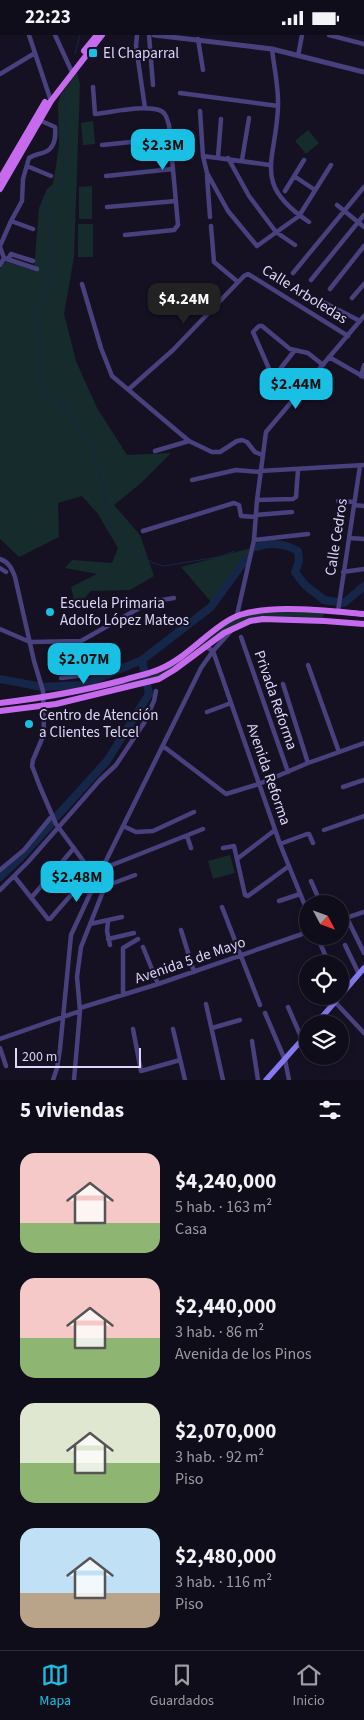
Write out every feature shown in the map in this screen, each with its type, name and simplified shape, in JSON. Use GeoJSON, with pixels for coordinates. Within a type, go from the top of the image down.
{"type":"FeatureCollection","features":[{"type":"Feature","properties":{"kind":"main road"},"geometry":{"type":"LineString","coordinates":[[0,189],[1,180],[50,99],[97,35]]}},
{"type":"Feature","properties":{"kind":"main road"},"geometry":{"type":"LineString","coordinates":[[71,70],[102,35]]}},
{"type":"Feature","properties":{"kind":"main road"},"geometry":{"type":"LineString","coordinates":[[0,703],[43,694],[61,695],[95,688],[157,670],[174,661],[226,621],[237,615],[264,609],[325,611],[338,608],[364,614]]}},
{"type":"Feature","properties":{"kind":"main road"},"geometry":{"type":"LineString","coordinates":[[325,611],[325,621]]}},
{"type":"Feature","properties":{"kind":"main road"},"geometry":{"type":"LineString","coordinates":[[0,711],[56,704],[159,679],[174,671],[234,627],[250,621],[263,619],[364,624]]}},
{"type":"Feature","properties":{"kind":"main road"},"geometry":{"type":"LineString","coordinates":[[112,683],[114,691]]}},
{"type":"Feature","properties":{"kind":"main road"},"geometry":{"type":"LineString","coordinates":[[95,688],[96,695]]}},
{"type":"Feature","properties":{"kind":"main road"},"geometry":{"type":"LineString","coordinates":[[349,983],[364,968]]}},
{"type":"Feature","properties":{"kind":"main road"},"geometry":{"type":"LineString","coordinates":[[324,1015],[332,1005]]}},
{"type":"Feature","properties":{"kind":"main road"},"geometry":{"type":"LineString","coordinates":[[266,1080],[299,1043]]}},
{"type":"Feature","properties":{"kind":"street"},"geometry":{"type":"LineString","coordinates":[[30,35],[50,99]]}},
{"type":"Feature","properties":{"kind":"street"},"geometry":{"type":"LineString","coordinates":[[55,35],[71,70]]}},
{"type":"Feature","properties":{"kind":"street"},"geometry":{"type":"LineString","coordinates":[[137,35],[136,46],[146,108]]}},
{"type":"Feature","properties":{"kind":"street"},"geometry":{"type":"LineString","coordinates":[[150,35],[153,85]]}},
{"type":"Feature","properties":{"kind":"street"},"geometry":{"type":"LineString","coordinates":[[154,35],[272,49],[364,72]]}},
{"type":"Feature","properties":{"kind":"street"},"geometry":{"type":"LineString","coordinates":[[298,56],[302,35]]}},
{"type":"Feature","properties":{"kind":"street"},"geometry":{"type":"LineString","coordinates":[[329,35],[364,43]]}},
{"type":"Feature","properties":{"kind":"street"},"geometry":{"type":"LineString","coordinates":[[198,39],[203,70]]}},
{"type":"Feature","properties":{"kind":"street"},"geometry":{"type":"LineString","coordinates":[[272,49],[278,106],[270,165],[273,184],[281,197],[299,216],[309,222]]}},
{"type":"Feature","properties":{"kind":"street"},"geometry":{"type":"LineString","coordinates":[[0,73],[35,53]]}},
{"type":"Feature","properties":{"kind":"street"},"geometry":{"type":"LineString","coordinates":[[93,87],[96,114],[146,108],[160,110],[167,116],[177,228],[125,235]]}},
{"type":"Feature","properties":{"kind":"street"},"geometry":{"type":"LineString","coordinates":[[180,93],[278,106]]}},
{"type":"Feature","properties":{"kind":"street"},"geometry":{"type":"LineString","coordinates":[[200,111],[210,217]]}},
{"type":"Feature","properties":{"kind":"street"},"geometry":{"type":"LineString","coordinates":[[242,160],[248,118]]}},
{"type":"Feature","properties":{"kind":"street"},"geometry":{"type":"LineString","coordinates":[[218,157],[222,119]]}},
{"type":"Feature","properties":{"kind":"street"},"geometry":{"type":"LineString","coordinates":[[37,120],[55,127],[55,140],[50,148],[43,153],[37,153],[29,158],[23,179],[22,201],[0,247],[6,258],[37,269]]}},
{"type":"Feature","properties":{"kind":"street"},"geometry":{"type":"LineString","coordinates":[[102,145],[170,138]]}},
{"type":"Feature","properties":{"kind":"street"},"geometry":{"type":"LineString","coordinates":[[203,156],[270,165]]}},
{"type":"Feature","properties":{"kind":"street"},"geometry":{"type":"LineString","coordinates":[[228,159],[249,196],[276,232],[295,245]]}},
{"type":"Feature","properties":{"kind":"street"},"geometry":{"type":"LineString","coordinates":[[285,191],[304,160]]}},
{"type":"Feature","properties":{"kind":"street"},"geometry":{"type":"LineString","coordinates":[[207,173],[228,211],[257,246],[299,216],[331,165]]}},
{"type":"Feature","properties":{"kind":"street"},"geometry":{"type":"LineString","coordinates":[[27,167],[51,176]]}},
{"type":"Feature","properties":{"kind":"street"},"geometry":{"type":"LineString","coordinates":[[106,176],[173,169]]}},
{"type":"Feature","properties":{"kind":"street"},"geometry":{"type":"LineString","coordinates":[[294,176],[315,190]]}},
{"type":"Feature","properties":{"kind":"street"},"geometry":{"type":"LineString","coordinates":[[293,273],[364,187]]}},
{"type":"Feature","properties":{"kind":"street"},"geometry":{"type":"LineString","coordinates":[[107,207],[176,201]]}},
{"type":"Feature","properties":{"kind":"street"},"geometry":{"type":"LineString","coordinates":[[337,205],[364,227]]}},
{"type":"Feature","properties":{"kind":"street"},"geometry":{"type":"LineString","coordinates":[[311,281],[364,215]]}},
{"type":"Feature","properties":{"kind":"street"},"geometry":{"type":"LineString","coordinates":[[11,221],[33,229]]}},
{"type":"Feature","properties":{"kind":"street"},"geometry":{"type":"LineString","coordinates":[[129,389],[173,350],[238,281],[214,262],[211,226]]}},
{"type":"Feature","properties":{"kind":"street"},"geometry":{"type":"LineString","coordinates":[[330,289],[364,246]]}},
{"type":"Feature","properties":{"kind":"street"},"geometry":{"type":"LineString","coordinates":[[0,265],[11,254],[33,261]]}},
{"type":"Feature","properties":{"kind":"street","name":"Calle Arboledas"},"geometry":{"type":"LineString","coordinates":[[238,281],[248,274],[348,336]]}},
{"type":"Feature","properties":{"kind":"street"},"geometry":{"type":"LineString","coordinates":[[82,284],[101,349],[112,376],[189,441],[212,452],[220,452],[242,440],[247,442],[255,452],[262,455]]}},
{"type":"Feature","properties":{"kind":"street"},"geometry":{"type":"LineString","coordinates":[[352,298],[364,284]]}},
{"type":"Feature","properties":{"kind":"street"},"geometry":{"type":"LineString","coordinates":[[323,302],[360,321]]}},
{"type":"Feature","properties":{"kind":"street"},"geometry":{"type":"LineString","coordinates":[[237,615],[254,540],[260,471],[266,432],[364,316]]}},
{"type":"Feature","properties":{"kind":"street"},"geometry":{"type":"LineString","coordinates":[[295,350],[277,373],[274,373],[270,371],[253,332],[259,326],[262,326],[290,349],[295,350],[308,353],[323,365]]}},
{"type":"Feature","properties":{"kind":"street"},"geometry":{"type":"LineString","coordinates":[[329,357],[363,377],[364,365]]}},
{"type":"Feature","properties":{"kind":"street"},"geometry":{"type":"LineString","coordinates":[[155,451],[189,441]]}},
{"type":"Feature","properties":{"kind":"street"},"geometry":{"type":"LineString","coordinates":[[192,480],[236,470],[298,470],[362,466]]}},
{"type":"Feature","properties":{"kind":"street","name":"Calle Cedros"},"geometry":{"type":"LineString","coordinates":[[338,608],[354,504],[362,466]]}},
{"type":"Feature","properties":{"kind":"street"},"geometry":{"type":"LineString","coordinates":[[257,500],[293,499],[296,497],[298,470]]}},
{"type":"Feature","properties":{"kind":"street"},"geometry":{"type":"LineString","coordinates":[[338,501],[364,506]]}},
{"type":"Feature","properties":{"kind":"street"},"geometry":{"type":"LineString","coordinates":[[143,531],[237,503],[241,516],[292,512]]}},
{"type":"Feature","properties":{"kind":"street"},"geometry":{"type":"LineString","coordinates":[[254,540],[308,534]]}},
{"type":"Feature","properties":{"kind":"street"},"geometry":{"type":"LineString","coordinates":[[349,538],[364,539]]}},
{"type":"Feature","properties":{"kind":"street"},"geometry":{"type":"LineString","coordinates":[[2,560],[12,567],[43,694],[44,734],[32,766],[52,816],[104,889],[81,947],[77,977],[80,1010],[74,1080]]}},
{"type":"Feature","properties":{"kind":"street"},"geometry":{"type":"LineString","coordinates":[[0,568],[6,572]]}},
{"type":"Feature","properties":{"kind":"street"},"geometry":{"type":"LineString","coordinates":[[343,572],[364,569]]}},
{"type":"Feature","properties":{"kind":"street"},"geometry":{"type":"LineString","coordinates":[[0,629],[30,642],[81,641],[150,602],[174,598]]}},
{"type":"Feature","properties":{"kind":"street"},"geometry":{"type":"LineString","coordinates":[[53,1080],[57,1068],[71,935],[103,865],[201,668],[234,627]]}},
{"type":"Feature","properties":{"kind":"street","name":"Privada Reforma"},"geometry":{"type":"LineString","coordinates":[[241,637],[288,772]]}},
{"type":"Feature","properties":{"kind":"street"},"geometry":{"type":"LineString","coordinates":[[206,646],[213,651]]}},
{"type":"Feature","properties":{"kind":"street","name":"Avenida Reforma"},"geometry":{"type":"LineString","coordinates":[[213,651],[280,844],[300,894]]}},
{"type":"Feature","properties":{"kind":"street"},"geometry":{"type":"LineString","coordinates":[[308,665],[339,752]]}},
{"type":"Feature","properties":{"kind":"street"},"geometry":{"type":"LineString","coordinates":[[61,678],[85,675],[101,669]]}},
{"type":"Feature","properties":{"kind":"street"},"geometry":{"type":"LineString","coordinates":[[283,684],[308,763]]}},
{"type":"Feature","properties":{"kind":"street"},"geometry":{"type":"LineString","coordinates":[[0,891],[100,780],[116,765],[144,723],[154,701],[156,691]]}},
{"type":"Feature","properties":{"kind":"street"},"geometry":{"type":"LineString","coordinates":[[207,711],[231,703]]}},
{"type":"Feature","properties":{"kind":"street"},"geometry":{"type":"LineString","coordinates":[[162,746],[226,795],[364,743]]}},
{"type":"Feature","properties":{"kind":"street"},"geometry":{"type":"LineString","coordinates":[[343,787],[364,780]]}},
{"type":"Feature","properties":{"kind":"street"},"geometry":{"type":"LineString","coordinates":[[122,827],[136,832],[153,831],[194,812]]}},
{"type":"Feature","properties":{"kind":"street"},"geometry":{"type":"LineString","coordinates":[[0,871],[24,850],[52,816]]}},
{"type":"Feature","properties":{"kind":"street"},"geometry":{"type":"LineString","coordinates":[[324,830],[364,816]]}},
{"type":"Feature","properties":{"kind":"street"},"geometry":{"type":"LineString","coordinates":[[103,865],[112,865],[203,829]]}},
{"type":"Feature","properties":{"kind":"street"},"geometry":{"type":"LineString","coordinates":[[237,859],[275,829]]}},
{"type":"Feature","properties":{"kind":"street"},"geometry":{"type":"LineString","coordinates":[[280,844],[307,834],[309,834],[313,843]]}},
{"type":"Feature","properties":{"kind":"street"},"geometry":{"type":"LineString","coordinates":[[187,836],[191,848]]}},
{"type":"Feature","properties":{"kind":"street"},"geometry":{"type":"LineString","coordinates":[[223,848],[234,846],[245,895],[248,897],[289,866]]}},
{"type":"Feature","properties":{"kind":"street"},"geometry":{"type":"LineString","coordinates":[[31,898],[74,848]]}},
{"type":"Feature","properties":{"kind":"street"},"geometry":{"type":"LineString","coordinates":[[14,876],[50,919],[91,871]]}},
{"type":"Feature","properties":{"kind":"street"},"geometry":{"type":"LineString","coordinates":[[103,887],[135,875]]}},
{"type":"Feature","properties":{"kind":"street"},"geometry":{"type":"LineString","coordinates":[[312,881],[317,895]]}},
{"type":"Feature","properties":{"kind":"street"},"geometry":{"type":"LineString","coordinates":[[279,901],[300,894]]}},
{"type":"Feature","properties":{"kind":"street"},"geometry":{"type":"LineString","coordinates":[[222,907],[260,1005]]}},
{"type":"Feature","properties":{"kind":"street"},"geometry":{"type":"LineString","coordinates":[[349,918],[364,912]]}},
{"type":"Feature","properties":{"kind":"street"},"geometry":{"type":"LineString","coordinates":[[90,924],[122,917]]}},
{"type":"Feature","properties":{"kind":"street"},"geometry":{"type":"LineString","coordinates":[[349,920],[364,953]]}},
{"type":"Feature","properties":{"kind":"street"},"geometry":{"type":"LineString","coordinates":[[108,921],[109,942],[134,933]]}},
{"type":"Feature","properties":{"kind":"street"},"geometry":{"type":"LineString","coordinates":[[181,930],[194,972]]}},
{"type":"Feature","properties":{"kind":"street","name":"Avenida 5 de Mayo"},"geometry":{"type":"LineString","coordinates":[[0,1039],[299,935]]}},
{"type":"Feature","properties":{"kind":"street"},"geometry":{"type":"LineString","coordinates":[[123,995],[122,951],[124,946],[138,939]]}},
{"type":"Feature","properties":{"kind":"street"},"geometry":{"type":"LineString","coordinates":[[345,945],[359,974]]}},
{"type":"Feature","properties":{"kind":"street"},"geometry":{"type":"LineString","coordinates":[[143,947],[158,984]]}},
{"type":"Feature","properties":{"kind":"street"},"geometry":{"type":"LineString","coordinates":[[206,1003],[224,1080]]}},
{"type":"Feature","properties":{"kind":"street"},"geometry":{"type":"LineString","coordinates":[[338,1005],[364,1033]]}},
{"type":"Feature","properties":{"kind":"street"},"geometry":{"type":"LineString","coordinates":[[288,1007],[299,1032]]}},
{"type":"Feature","properties":{"kind":"street"},"geometry":{"type":"LineString","coordinates":[[265,1013],[285,1060],[288,1080]]}},
{"type":"Feature","properties":{"kind":"street"},"geometry":{"type":"LineString","coordinates":[[212,1028],[240,1020]]}},
{"type":"Feature","properties":{"kind":"street"},"geometry":{"type":"LineString","coordinates":[[133,1029],[141,1071],[180,1060]]}},
{"type":"Feature","properties":{"kind":"street"},"geometry":{"type":"LineString","coordinates":[[173,1029],[185,1080]]}},
{"type":"Feature","properties":{"kind":"street"},"geometry":{"type":"LineString","coordinates":[[252,1041],[258,1080]]}},
{"type":"Feature","properties":{"kind":"street"},"geometry":{"type":"LineString","coordinates":[[0,1048],[6,1065]]}},
{"type":"Feature","properties":{"kind":"green space"},"geometry":{"type":"Polygon","coordinates":[[[77,72],[80,84],[74,257],[64,314],[76,361],[97,408],[127,455],[171,453],[141,483],[114,505],[140,535],[154,576],[130,590],[91,591],[76,608],[71,587],[97,574],[65,568],[72,560],[112,563],[118,548],[98,514],[82,496],[58,503],[59,537],[19,557],[0,539],[0,269],[4,261],[34,270],[39,208],[47,189],[53,184],[59,146],[58,103],[61,94],[77,72]]]}},
{"type":"Feature","properties":{"kind":"green space"},"geometry":{"type":"Polygon","coordinates":[[[93,121],[95,144],[83,145],[81,123],[93,121]]]}},
{"type":"Feature","properties":{"kind":"green space"},"geometry":{"type":"Polygon","coordinates":[[[308,130],[319,143],[306,154],[295,141],[308,130]]]}},
{"type":"Feature","properties":{"kind":"green space"},"geometry":{"type":"Polygon","coordinates":[[[92,186],[92,219],[79,219],[79,187],[92,186]]]}},
{"type":"Feature","properties":{"kind":"green space"},"geometry":{"type":"Polygon","coordinates":[[[78,224],[93,224],[93,257],[78,257],[78,224]]]}},
{"type":"Feature","properties":{"kind":"green space"},"geometry":{"type":"Polygon","coordinates":[[[251,548],[251,552],[212,603],[181,567],[251,548]]]}},
{"type":"Feature","properties":{"kind":"green space"},"geometry":{"type":"Polygon","coordinates":[[[264,612],[324,612],[323,619],[249,620],[167,674],[114,690],[112,683],[157,671],[215,631],[239,617],[264,612]]]}},
{"type":"Feature","properties":{"kind":"green space"},"geometry":{"type":"Polygon","coordinates":[[[230,855],[235,873],[213,879],[208,861],[230,855]]]}},
{"type":"Feature","properties":{"kind":"waterway"},"geometry":{"type":"LineString","coordinates":[[75,54],[80,35]]}},
{"type":"Feature","properties":{"kind":"waterway"},"geometry":{"type":"LineString","coordinates":[[65,90],[64,182],[43,197],[49,222],[53,268],[35,316],[39,336],[38,363],[40,385],[49,396],[62,404],[94,451],[112,530],[133,550],[153,563],[164,566],[218,557],[235,551]]}},
{"type":"Feature","properties":{"kind":"waterway"},"geometry":{"type":"LineString","coordinates":[[256,547],[277,545],[298,551],[299,561],[295,572],[305,585],[324,600],[344,603],[364,586]]}},
{"type":"Feature","properties":{"kind":"waterway"},"geometry":{"type":"LineString","coordinates":[[57,816],[107,761],[149,694],[142,660],[211,607],[246,559]]}},
{"type":"Feature","properties":{"kind":"waterway"},"geometry":{"type":"LineString","coordinates":[[0,679],[42,687],[82,685],[142,660]]}},
{"type":"Feature","properties":{"kind":"waterway"},"geometry":{"type":"LineString","coordinates":[[0,877],[51,824]]}},
{"type":"Feature","properties":{"kind":"place","name":"El Chaparral"},"geometry":{"type":"Point","coordinates":[93,53]}},
{"type":"Feature","properties":{"kind":"place","name":"Escuela Primaria Adolfo López Mateos"},"geometry":{"type":"Point","coordinates":[50,612]}},
{"type":"Feature","properties":{"kind":"place","name":"Centro de Atención a Clientes Telcel"},"geometry":{"type":"Point","coordinates":[29,724]}}]}
